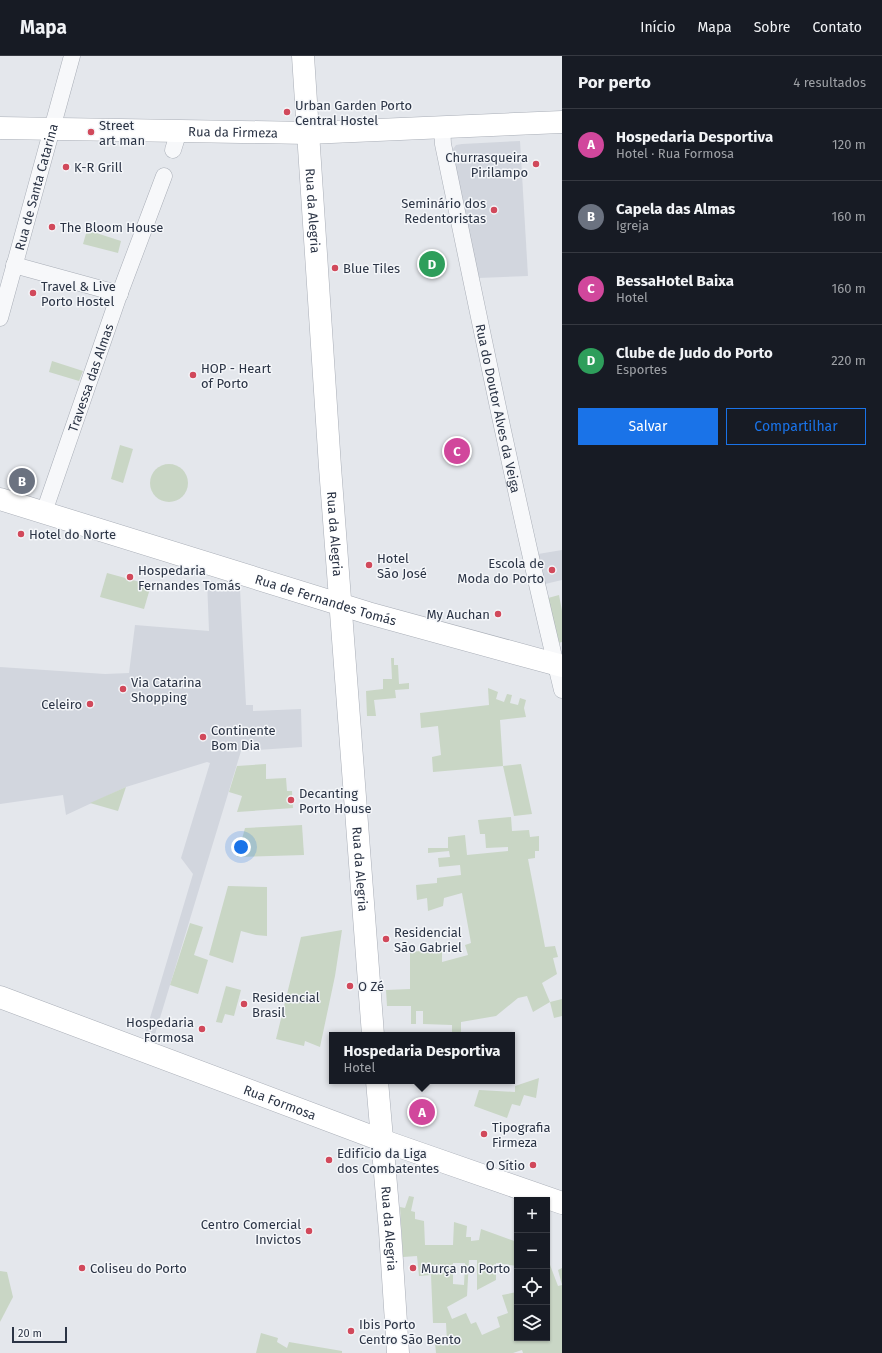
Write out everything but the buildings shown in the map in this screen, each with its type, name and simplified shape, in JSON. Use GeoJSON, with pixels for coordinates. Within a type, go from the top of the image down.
{"type":"FeatureCollection","features":[{"type":"Feature","properties":{"kind":"street","name":"Rua de Santa Catarina"},"geometry":{"type":"LineString","coordinates":[[0,318],[72,56]]}},
{"type":"Feature","properties":{"kind":"street","name":"Rua da Alegria"},"geometry":{"type":"LineString","coordinates":[[303,56],[340,604],[373,1032]]}},
{"type":"Feature","properties":{"kind":"street","name":"Rua da Firmeza"},"geometry":{"type":"LineString","coordinates":[[0,128],[51,129],[176,141],[442,126],[562,122]]}},
{"type":"Feature","properties":{"kind":"street","name":"Rua do Doutor Alves da Veiga"},"geometry":{"type":"LineString","coordinates":[[442,126],[443,144],[502,428],[534,577],[559,665],[562,690]]}},
{"type":"Feature","properties":{"kind":"street","name":"Travessa das Almas"},"geometry":{"type":"LineString","coordinates":[[44,512],[120,294],[164,176]]}},
{"type":"Feature","properties":{"kind":"street"},"geometry":{"type":"LineString","coordinates":[[14,265],[120,294]]}},
{"type":"Feature","properties":{"kind":"street","name":"Rua de Fernandes Tomás"},"geometry":{"type":"LineString","coordinates":[[0,499],[340,604],[559,665]]}},
{"type":"Feature","properties":{"kind":"street","name":"Rua Formosa"},"geometry":{"type":"LineString","coordinates":[[0,996],[381,1140],[562,1203]]}},
{"type":"Feature","properties":{"kind":"street","name":"Rua da Alegria"},"geometry":{"type":"LineString","coordinates":[[377,1084],[391,1239],[398,1353]]}},
{"type":"Feature","properties":{"kind":"shaded area","name":"Seminário dos Redentoristas"},"geometry":{"type":"Polygon","coordinates":[[[520,141],[528,276],[478,278],[452,154],[453,149],[456,145],[462,144],[520,141]]]}},
{"type":"Feature","properties":{"kind":"shaded area","name":"Escola de Moda do Porto"},"geometry":{"type":"Polygon","coordinates":[[[562,550],[562,580],[545,584],[538,554],[562,550]]]}},
{"type":"Feature","properties":{"kind":"shaded area","name":"Via Catarina Shopping"},"geometry":{"type":"Polygon","coordinates":[[[207,580],[240,588],[246,705],[253,705],[253,711],[301,709],[302,747],[241,751],[153,1041],[144,1038],[193,874],[181,858],[210,763],[207,762],[126,787],[66,815],[63,795],[0,804],[0,667],[105,674],[129,673],[135,625],[209,631],[207,580]]]}},
{"type":"Feature","properties":{"kind":"green space"},"geometry":{"type":"Polygon","coordinates":[[[87,230],[121,241],[118,253],[83,244],[87,230]]]}},
{"type":"Feature","properties":{"kind":"green space"},"geometry":{"type":"Polygon","coordinates":[[[52,361],[83,371],[79,381],[49,372],[52,361]]]}},
{"type":"Feature","properties":{"kind":"green space"},"geometry":{"type":"Polygon","coordinates":[[[120,445],[133,449],[123,483],[111,479],[120,445]]]}},
{"type":"Feature","properties":{"kind":"green space"},"geometry":{"type":"Polygon","coordinates":[[[169,464],[182,470],[188,483],[182,496],[169,502],[156,496],[150,483],[156,470],[169,464]]]}},
{"type":"Feature","properties":{"kind":"green space"},"geometry":{"type":"Polygon","coordinates":[[[107,573],[151,585],[144,609],[100,597],[107,573]]]}},
{"type":"Feature","properties":{"kind":"green space"},"geometry":{"type":"Polygon","coordinates":[[[559,595],[562,611],[562,642],[558,643],[548,598],[559,595]]]}},
{"type":"Feature","properties":{"kind":"green space"},"geometry":{"type":"Polygon","coordinates":[[[391,658],[394,658],[394,665],[398,665],[399,684],[409,683],[409,689],[395,690],[396,698],[374,700],[376,716],[367,716],[366,691],[383,689],[383,679],[392,679],[391,658]]]}},
{"type":"Feature","properties":{"kind":"green space"},"geometry":{"type":"Polygon","coordinates":[[[488,688],[498,692],[496,699],[504,702],[507,694],[512,695],[510,703],[518,705],[520,698],[526,700],[524,708],[526,717],[500,720],[503,766],[433,772],[432,757],[441,755],[438,726],[421,728],[420,713],[489,705],[488,688]]]}},
{"type":"Feature","properties":{"kind":"green space"},"geometry":{"type":"Polygon","coordinates":[[[266,764],[266,779],[286,778],[287,791],[292,791],[293,808],[237,812],[242,796],[229,792],[237,766],[266,764]]]}},
{"type":"Feature","properties":{"kind":"green space"},"geometry":{"type":"Polygon","coordinates":[[[521,764],[532,814],[514,816],[503,766],[521,764]]]}},
{"type":"Feature","properties":{"kind":"green space"},"geometry":{"type":"Polygon","coordinates":[[[126,787],[118,811],[90,803],[126,787]]]}},
{"type":"Feature","properties":{"kind":"green space"},"geometry":{"type":"Polygon","coordinates":[[[511,817],[512,831],[529,830],[530,837],[539,836],[539,851],[535,851],[535,858],[528,859],[545,947],[555,946],[558,957],[553,958],[557,974],[542,983],[550,1002],[533,1012],[527,996],[518,998],[496,1016],[461,1022],[461,1032],[452,1032],[452,1025],[423,1024],[423,1011],[416,1011],[416,1024],[411,1024],[411,1006],[387,1006],[386,990],[410,989],[410,952],[442,949],[442,962],[468,955],[465,945],[471,943],[462,893],[444,898],[443,906],[428,911],[427,898],[417,900],[416,885],[437,883],[437,878],[461,875],[460,865],[439,867],[438,858],[450,857],[449,851],[428,853],[428,848],[448,848],[448,837],[465,835],[467,855],[508,851],[508,847],[486,848],[485,834],[480,834],[478,820],[511,817]]]}},
{"type":"Feature","properties":{"kind":"green space"},"geometry":{"type":"Polygon","coordinates":[[[302,825],[304,855],[237,857],[245,828],[302,825]]]}},
{"type":"Feature","properties":{"kind":"green space"},"geometry":{"type":"Polygon","coordinates":[[[228,886],[267,887],[267,936],[241,931],[233,963],[209,955],[228,886]]]}},
{"type":"Feature","properties":{"kind":"green space"},"geometry":{"type":"Polygon","coordinates":[[[190,923],[203,927],[194,955],[208,960],[198,994],[170,985],[190,923]]]}},
{"type":"Feature","properties":{"kind":"green space"},"geometry":{"type":"Polygon","coordinates":[[[342,930],[335,976],[320,1047],[305,1041],[304,1046],[276,1039],[301,937],[342,930]]]}},
{"type":"Feature","properties":{"kind":"green space"},"geometry":{"type":"Polygon","coordinates":[[[226,986],[241,990],[234,1016],[225,1014],[222,1023],[216,1022],[226,986]]]}},
{"type":"Feature","properties":{"kind":"green space"},"geometry":{"type":"Polygon","coordinates":[[[562,999],[562,1016],[554,1018],[550,1002],[562,999]]]}},
{"type":"Feature","properties":{"kind":"green space"},"geometry":{"type":"Polygon","coordinates":[[[539,1078],[536,1098],[524,1095],[520,1106],[512,1104],[507,1118],[474,1106],[479,1090],[515,1092],[515,1086],[539,1078]]]}},
{"type":"Feature","properties":{"kind":"green space"},"geometry":{"type":"Polygon","coordinates":[[[409,1196],[414,1197],[411,1211],[415,1212],[415,1219],[424,1221],[425,1245],[453,1245],[454,1222],[467,1226],[466,1237],[471,1237],[471,1241],[479,1240],[481,1229],[514,1241],[514,1266],[496,1263],[496,1280],[477,1290],[477,1260],[469,1260],[467,1296],[447,1307],[452,1319],[466,1313],[471,1324],[476,1322],[482,1335],[500,1327],[497,1317],[508,1313],[502,1295],[514,1293],[514,1341],[550,1341],[550,1265],[558,1286],[562,1285],[562,1353],[523,1353],[522,1350],[513,1353],[436,1353],[435,1343],[447,1342],[446,1323],[433,1323],[431,1275],[419,1276],[417,1256],[403,1257],[400,1207],[405,1208],[409,1196]],[[453,1263],[453,1284],[464,1285],[465,1263],[453,1263]]]}},
{"type":"Feature","properties":{"kind":"green space"},"geometry":{"type":"Polygon","coordinates":[[[562,1268],[562,1285],[558,1270],[562,1268]]]}},
{"type":"Feature","properties":{"kind":"green space"},"geometry":{"type":"Polygon","coordinates":[[[0,1271],[7,1272],[13,1297],[0,1322],[0,1271]]]}},
{"type":"Feature","properties":{"kind":"green space"},"geometry":{"type":"Polygon","coordinates":[[[261,1333],[278,1338],[277,1342],[287,1348],[289,1342],[342,1351],[342,1353],[256,1353],[261,1333]]]}},
{"type":"Feature","properties":{"kind":"place","name":"Urban Garden Porto Central Hostel"},"geometry":{"type":"Point","coordinates":[287,112]}},
{"type":"Feature","properties":{"kind":"place","name":"Street art man"},"geometry":{"type":"Point","coordinates":[91,132]}},
{"type":"Feature","properties":{"kind":"place","name":"Churrasqueira Pirilampo"},"geometry":{"type":"Point","coordinates":[536,164]}},
{"type":"Feature","properties":{"kind":"place","name":"K-R Grill"},"geometry":{"type":"Point","coordinates":[66,167]}},
{"type":"Feature","properties":{"kind":"place","name":"Seminário dos Redentoristas"},"geometry":{"type":"Point","coordinates":[494,210]}},
{"type":"Feature","properties":{"kind":"place","name":"The Bloom House"},"geometry":{"type":"Point","coordinates":[52,227]}},
{"type":"Feature","properties":{"kind":"place","name":"Clube de Judo do Porto"},"geometry":{"type":"Point","coordinates":[432,264]}},
{"type":"Feature","properties":{"kind":"place","name":"Blue Tiles"},"geometry":{"type":"Point","coordinates":[335,268]}},
{"type":"Feature","properties":{"kind":"place","name":"Travel & Live Porto Hostel"},"geometry":{"type":"Point","coordinates":[33,293]}},
{"type":"Feature","properties":{"kind":"place","name":"HOP - Heart of Porto"},"geometry":{"type":"Point","coordinates":[193,375]}},
{"type":"Feature","properties":{"kind":"place","name":"BessaHotel Baixa"},"geometry":{"type":"Point","coordinates":[457,451]}},
{"type":"Feature","properties":{"kind":"place","name":"Capela das Almas"},"geometry":{"type":"Point","coordinates":[22,481]}},
{"type":"Feature","properties":{"kind":"place","name":"Hotel do Norte"},"geometry":{"type":"Point","coordinates":[21,534]}},
{"type":"Feature","properties":{"kind":"place","name":"Hotel São José"},"geometry":{"type":"Point","coordinates":[369,565]}},
{"type":"Feature","properties":{"kind":"place","name":"Escola de Moda do Porto"},"geometry":{"type":"Point","coordinates":[552,570]}},
{"type":"Feature","properties":{"kind":"place","name":"Hospedaria Fernandes Tomás"},"geometry":{"type":"Point","coordinates":[130,577]}},
{"type":"Feature","properties":{"kind":"place","name":"My Auchan"},"geometry":{"type":"Point","coordinates":[498,614]}},
{"type":"Feature","properties":{"kind":"place","name":"Via Catarina Shopping"},"geometry":{"type":"Point","coordinates":[123,689]}},
{"type":"Feature","properties":{"kind":"place","name":"Celeiro"},"geometry":{"type":"Point","coordinates":[90,704]}},
{"type":"Feature","properties":{"kind":"place","name":"Continente Bom Dia"},"geometry":{"type":"Point","coordinates":[203,737]}},
{"type":"Feature","properties":{"kind":"place","name":"Decanting Porto House"},"geometry":{"type":"Point","coordinates":[291,800]}},
{"type":"Feature","properties":{"kind":"place","name":"Residencial São Gabriel"},"geometry":{"type":"Point","coordinates":[386,939]}},
{"type":"Feature","properties":{"kind":"place","name":"O Zé"},"geometry":{"type":"Point","coordinates":[350,986]}},
{"type":"Feature","properties":{"kind":"place","name":"Residencial Brasil"},"geometry":{"type":"Point","coordinates":[244,1004]}},
{"type":"Feature","properties":{"kind":"place","name":"Hospedaria Formosa"},"geometry":{"type":"Point","coordinates":[202,1029]}},
{"type":"Feature","properties":{"kind":"place","name":"Hospedaria Desportiva"},"geometry":{"type":"Point","coordinates":[422,1112]}},
{"type":"Feature","properties":{"kind":"place","name":"Tipografia Firmeza"},"geometry":{"type":"Point","coordinates":[484,1134]}},
{"type":"Feature","properties":{"kind":"place","name":"Edifício da Liga dos Combatentes"},"geometry":{"type":"Point","coordinates":[329,1160]}},
{"type":"Feature","properties":{"kind":"place","name":"O Sítio"},"geometry":{"type":"Point","coordinates":[533,1165]}},
{"type":"Feature","properties":{"kind":"place","name":"Centro Comercial Invictos"},"geometry":{"type":"Point","coordinates":[309,1231]}},
{"type":"Feature","properties":{"kind":"place","name":"Coliseu do Porto"},"geometry":{"type":"Point","coordinates":[82,1268]}},
{"type":"Feature","properties":{"kind":"place","name":"Murça no Porto"},"geometry":{"type":"Point","coordinates":[413,1268]}},
{"type":"Feature","properties":{"kind":"place","name":"Ibis Porto Centro São Bento"},"geometry":{"type":"Point","coordinates":[351,1331]}}]}
